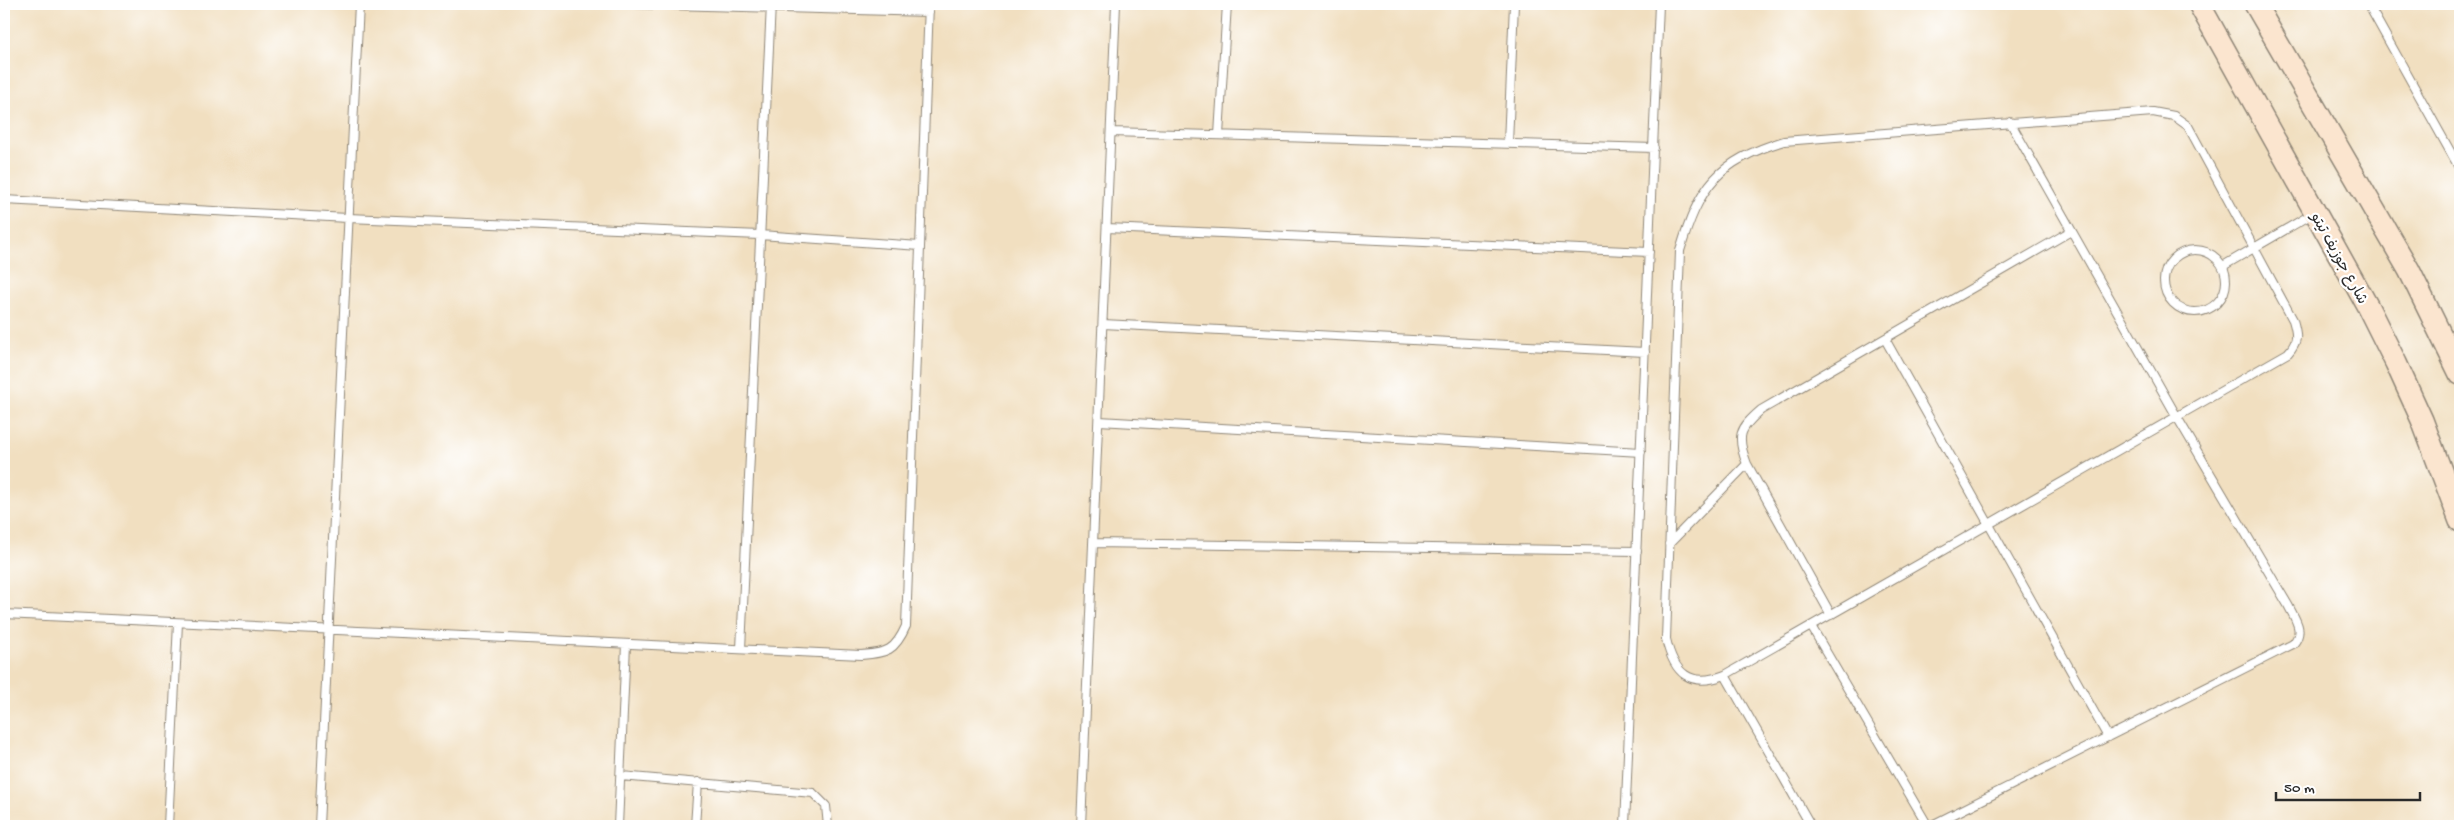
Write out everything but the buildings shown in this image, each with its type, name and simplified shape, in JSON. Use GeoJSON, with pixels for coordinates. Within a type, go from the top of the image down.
{"type":"FeatureCollection","features":[{"type":"Feature","properties":{"kind":"main road","name":"شارع جوزيف تيتو"},"geometry":{"type":"LineString","coordinates":[[2200,4],[2396,363],[2425,428],[2460,521]]}},
{"type":"Feature","properties":{"kind":"main road"},"geometry":{"type":"LineString","coordinates":[[2255,4],[2409,270],[2460,374]]}},
{"type":"Feature","properties":{"kind":"lane"},"geometry":{"type":"LineString","coordinates":[[319,826],[327,630],[359,4]]}},
{"type":"Feature","properties":{"kind":"lane"},"geometry":{"type":"LineString","coordinates":[[4,614],[861,655],[881,653],[898,644],[906,626],[929,8],[634,4]]}},
{"type":"Feature","properties":{"kind":"lane"},"geometry":{"type":"LineString","coordinates":[[1080,826],[1094,543],[1116,4]]}},
{"type":"Feature","properties":{"kind":"lane"},"geometry":{"type":"LineString","coordinates":[[1220,135],[1227,4]]}},
{"type":"Feature","properties":{"kind":"lane"},"geometry":{"type":"LineString","coordinates":[[1508,143],[1514,4]]}},
{"type":"Feature","properties":{"kind":"lane"},"geometry":{"type":"LineString","coordinates":[[1625,826],[1659,4]]}},
{"type":"Feature","properties":{"kind":"lane"},"geometry":{"type":"LineString","coordinates":[[2368,4],[2460,170]]}},
{"type":"Feature","properties":{"kind":"lane"},"geometry":{"type":"LineString","coordinates":[[741,649],[771,6]]}},
{"type":"Feature","properties":{"kind":"lane"},"geometry":{"type":"LineString","coordinates":[[2153,112],[2174,116],[2188,126],[2254,250],[2293,320],[2297,334],[2296,344],[2288,353],[1725,675],[1707,681],[1693,680],[1680,671],[1670,658],[1666,640],[1680,251],[1689,219],[1710,182],[1730,164],[1758,149],[1784,141],[2153,112]]}},
{"type":"Feature","properties":{"kind":"lane"},"geometry":{"type":"LineString","coordinates":[[1811,626],[1929,826],[2293,644],[2299,637],[2300,628],[2288,605],[2177,417],[2010,122]]}},
{"type":"Feature","properties":{"kind":"lane"},"geometry":{"type":"LineString","coordinates":[[1111,132],[1654,148]]}},
{"type":"Feature","properties":{"kind":"lane"},"geometry":{"type":"LineString","coordinates":[[4,200],[348,218],[760,235],[920,246]]}},
{"type":"Feature","properties":{"kind":"lane"},"geometry":{"type":"LineString","coordinates":[[2223,266],[2254,250],[2314,212]]}},
{"type":"Feature","properties":{"kind":"lane"},"geometry":{"type":"LineString","coordinates":[[1107,228],[1650,252]]}},
{"type":"Feature","properties":{"kind":"lane"},"geometry":{"type":"LineString","coordinates":[[1830,615],[1747,464],[1741,449],[1740,435],[1744,424],[1761,410],[2072,231]]}},
{"type":"Feature","properties":{"kind":"lane"},"geometry":{"type":"LineString","coordinates":[[2192,250],[2204,251],[2215,257],[2223,266],[2227,278],[2226,290],[2220,301],[2211,309],[2199,313],[2187,312],[2176,306],[2168,297],[2164,285],[2165,273],[2171,262],[2180,254],[2192,250]]}},
{"type":"Feature","properties":{"kind":"lane"},"geometry":{"type":"LineString","coordinates":[[1103,324],[1645,352]]}},
{"type":"Feature","properties":{"kind":"lane"},"geometry":{"type":"LineString","coordinates":[[1885,339],[2108,737]]}},
{"type":"Feature","properties":{"kind":"lane"},"geometry":{"type":"LineString","coordinates":[[1099,421],[1641,452]]}},
{"type":"Feature","properties":{"kind":"lane"},"geometry":{"type":"LineString","coordinates":[[1669,544],[1747,464]]}},
{"type":"Feature","properties":{"kind":"lane"},"geometry":{"type":"LineString","coordinates":[[1094,543],[1637,551]]}},
{"type":"Feature","properties":{"kind":"lane"},"geometry":{"type":"LineString","coordinates":[[168,826],[178,623]]}},
{"type":"Feature","properties":{"kind":"lane"},"geometry":{"type":"LineString","coordinates":[[618,826],[626,644]]}},
{"type":"Feature","properties":{"kind":"lane"},"geometry":{"type":"LineString","coordinates":[[1725,675],[1811,826]]}},
{"type":"Feature","properties":{"kind":"lane"},"geometry":{"type":"LineString","coordinates":[[620,776],[813,793],[826,806],[828,826]]}},
{"type":"Feature","properties":{"kind":"lane"},"geometry":{"type":"LineString","coordinates":[[696,826],[698,782]]}}]}
